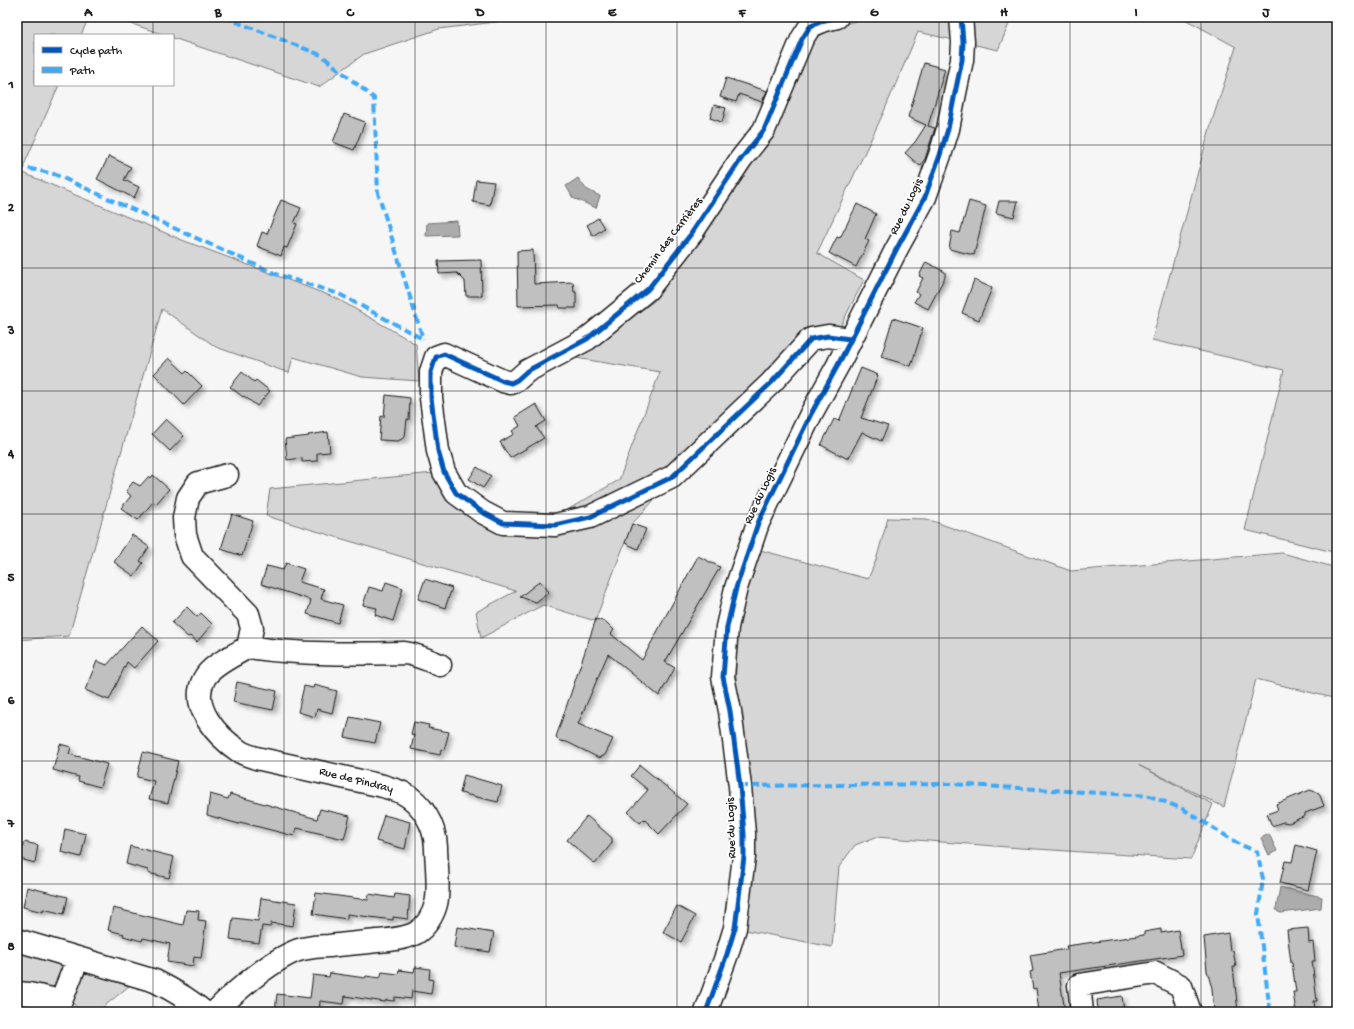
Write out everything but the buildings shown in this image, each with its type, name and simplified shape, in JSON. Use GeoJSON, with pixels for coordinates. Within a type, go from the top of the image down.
{"type":"FeatureCollection","features":[{"type":"Feature","properties":{"kind":"street","name":"Chemin des Carrières"},"geometry":{"type":"LineString","coordinates":[[836,17],[825,20],[809,28],[802,39],[764,130],[741,159],[691,234],[648,289],[587,339],[526,371],[517,380],[511,383],[503,381],[444,354],[436,358],[431,372],[431,398],[438,452],[444,472],[456,493],[482,512],[503,523],[555,524],[590,517],[672,477],[771,383],[811,339],[828,336],[850,339]]}},
{"type":"Feature","properties":{"kind":"street","name":"Rue du Logis"},"geometry":{"type":"LineString","coordinates":[[706,1012],[735,928],[744,857],[744,834],[740,786],[730,711],[722,677],[727,627],[736,588],[758,523],[811,414],[838,366],[850,339],[896,250],[925,198],[948,129],[962,60],[963,42],[961,17]]}},
{"type":"Feature","properties":{"kind":"street"},"geometry":{"type":"LineString","coordinates":[[227,475],[198,483],[188,498],[184,518],[185,535],[192,556],[248,614],[252,628],[248,647],[279,651],[343,654],[405,653],[414,654],[440,665]]}},
{"type":"Feature","properties":{"kind":"street","name":"Rue de Pindray"},"geometry":{"type":"LineString","coordinates":[[215,1012],[226,1000],[247,983],[275,962],[290,953],[303,949],[404,938],[416,933],[425,925],[432,915],[437,903],[436,842],[430,823],[423,810],[415,800],[402,792],[383,786],[256,758],[240,752],[227,742],[213,727],[202,708],[200,696],[204,679],[211,670],[248,647]]}},
{"type":"Feature","properties":{"kind":"street"},"geometry":{"type":"LineString","coordinates":[[17,940],[155,982],[181,994],[204,1012]]}},
{"type":"Feature","properties":{"kind":"street"},"geometry":{"type":"LineString","coordinates":[[17,993],[29,994],[66,1007],[78,958]]}},
{"type":"Feature","properties":{"kind":"street"},"geometry":{"type":"LineString","coordinates":[[1082,1012],[1079,985],[1156,974],[1180,986],[1190,1012]]}},
{"type":"Feature","properties":{"kind":"shaded area"},"geometry":{"type":"Polygon","coordinates":[[[17,17],[89,17],[81,34],[34,34],[34,86],[59,86],[21,172],[182,240],[336,298],[416,344],[419,381],[362,377],[293,357],[289,373],[216,347],[162,309],[69,636],[17,640],[17,17]]]}},
{"type":"Feature","properties":{"kind":"shaded area"},"geometry":{"type":"Polygon","coordinates":[[[111,17],[516,17],[511,20],[439,29],[364,54],[319,87],[174,38],[174,34],[162,34],[111,17]]]}},
{"type":"Feature","properties":{"kind":"shaded area"},"geometry":{"type":"Polygon","coordinates":[[[866,17],[1012,17],[998,50],[918,32],[882,116],[817,253],[864,280],[839,329],[808,333],[632,524],[595,621],[543,605],[481,638],[476,612],[516,591],[266,516],[270,489],[444,472],[503,516],[555,517],[619,480],[660,372],[576,358],[654,301],[770,130],[808,44],[831,27],[865,19],[866,17]]]}},
{"type":"Feature","properties":{"kind":"shaded area"},"geometry":{"type":"Polygon","coordinates":[[[1181,17],[1337,17],[1337,553],[1245,530],[1284,370],[1152,340],[1211,124],[1236,47],[1181,17]]]}},
{"type":"Feature","properties":{"kind":"shaded area"},"geometry":{"type":"Polygon","coordinates":[[[578,178],[586,189],[600,196],[596,208],[573,198],[566,186],[578,178]]]}},
{"type":"Feature","properties":{"kind":"shaded area"},"geometry":{"type":"Polygon","coordinates":[[[457,221],[458,235],[426,236],[427,223],[457,221]]]}},
{"type":"Feature","properties":{"kind":"shaded area"},"geometry":{"type":"Polygon","coordinates":[[[888,518],[927,519],[1071,571],[1282,553],[1337,568],[1337,699],[1256,679],[1224,807],[1138,765],[1213,804],[1191,859],[876,837],[855,845],[839,867],[832,947],[740,929],[742,756],[736,677],[735,639],[745,589],[760,550],[868,579],[876,560],[888,518]]]}},
{"type":"Feature","properties":{"kind":"shaded area"},"geometry":{"type":"Polygon","coordinates":[[[1269,834],[1277,851],[1269,855],[1261,838],[1269,834]]]}},
{"type":"Feature","properties":{"kind":"shaded area"},"geometry":{"type":"Polygon","coordinates":[[[1280,887],[1322,897],[1321,908],[1281,913],[1278,912],[1276,909],[1280,887]]]}},
{"type":"Feature","properties":{"kind":"shaded area"},"geometry":{"type":"Polygon","coordinates":[[[17,951],[61,964],[64,971],[60,985],[52,988],[17,985],[17,951]]]}},
{"type":"Feature","properties":{"kind":"shaded area"},"geometry":{"type":"Polygon","coordinates":[[[86,972],[129,986],[97,1012],[81,1012],[71,1001],[82,977],[86,972]]]}},
{"type":"Feature","properties":{"kind":"shaded area"},"geometry":{"type":"Polygon","coordinates":[[[28,1002],[62,1008],[67,1012],[35,1012],[22,1008],[28,1002]]]}},
{"type":"Feature","properties":{"kind":"marked path"},"geometry":{"type":"LineString","coordinates":[[224,17],[321,55],[374,98],[378,193],[423,339]]}},
{"type":"Feature","properties":{"kind":"marked path"},"geometry":{"type":"LineString","coordinates":[[17,166],[54,174],[276,274],[339,294],[423,339]]}},
{"type":"Feature","properties":{"kind":"marked path"},"geometry":{"type":"LineString","coordinates":[[740,786],[952,784],[1150,796],[1183,809],[1239,844],[1257,852],[1263,879],[1258,914],[1270,1012]]}},
{"type":"Feature","properties":{"kind":"cycle path"},"geometry":{"type":"LineString","coordinates":[[837,17],[825,20],[809,28],[802,39],[764,130],[741,159],[691,234],[648,289],[587,339],[527,371],[511,383],[503,381],[444,354],[436,357],[431,372],[431,398],[438,451],[444,472],[456,493],[482,512],[503,523],[555,525],[590,517],[672,477],[771,383],[811,339],[828,336],[850,339]]}},
{"type":"Feature","properties":{"kind":"cycle path"},"geometry":{"type":"LineString","coordinates":[[706,1012],[735,928],[744,857],[744,834],[740,786],[730,711],[723,677],[727,627],[736,588],[758,523],[811,414],[925,197],[948,129],[962,60],[963,42],[961,17]]}}]}
